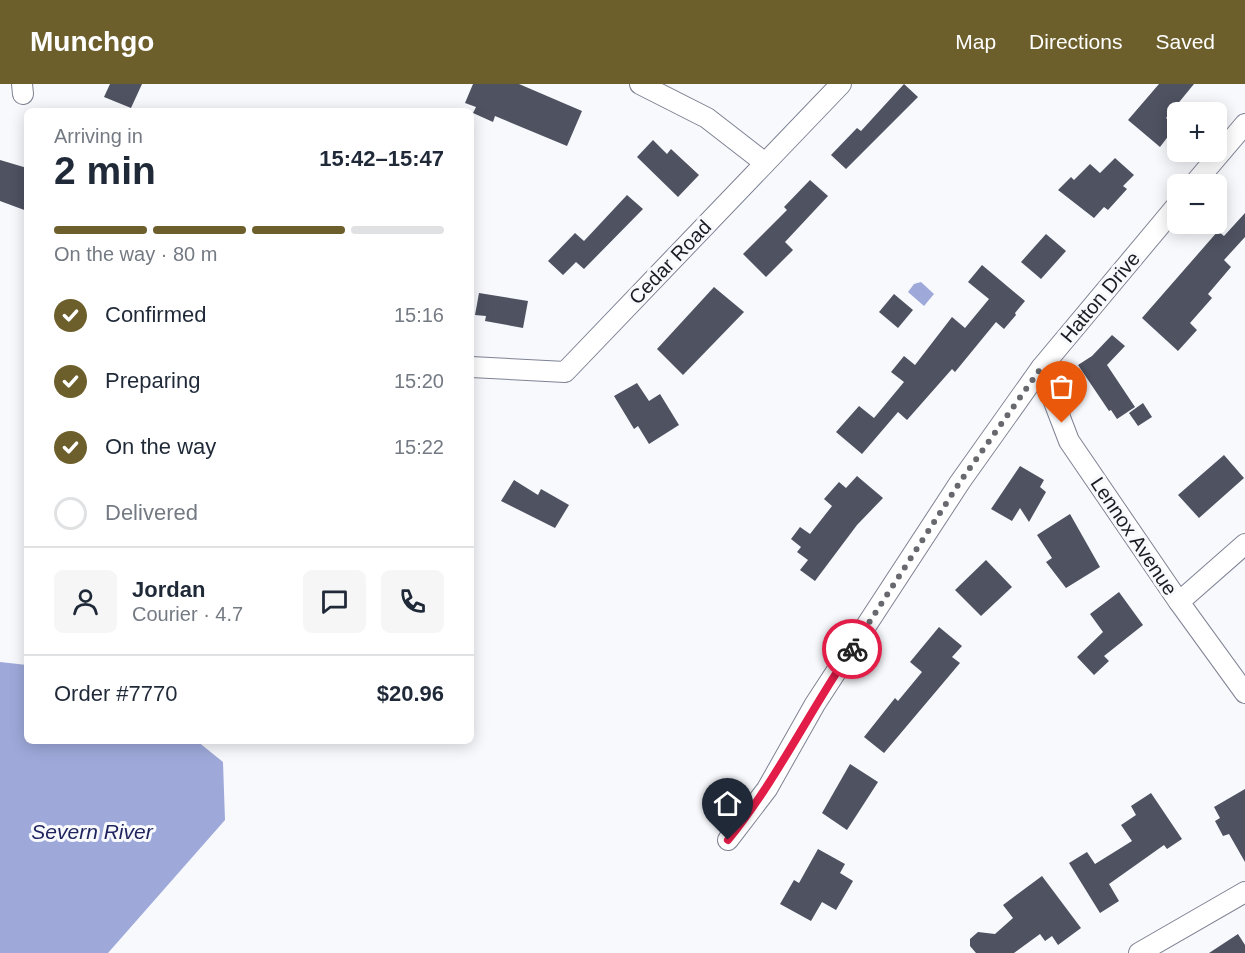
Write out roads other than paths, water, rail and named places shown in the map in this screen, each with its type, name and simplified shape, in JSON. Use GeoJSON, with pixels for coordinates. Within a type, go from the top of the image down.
{"type":"FeatureCollection","features":[{"type":"Feature","properties":{"kind":"street"},"geometry":{"type":"LineString","coordinates":[[640,84],[707,118],[765,163]]}},
{"type":"Feature","properties":{"kind":"street","name":"Cedar Road"},"geometry":{"type":"LineString","coordinates":[[474,367],[565,372],[841,84]]}},
{"type":"Feature","properties":{"kind":"street"},"geometry":{"type":"LineString","coordinates":[[1202,174],[1245,124]]}},
{"type":"Feature","properties":{"kind":"street","name":"Hatton Drive"},"geometry":{"type":"LineString","coordinates":[[728,840],[767,789],[815,704],[960,482],[1041,368],[1167,217]]}},
{"type":"Feature","properties":{"kind":"street","name":"Lennox Avenue"},"geometry":{"type":"LineString","coordinates":[[1041,368],[1069,441],[1179,602],[1245,693]]}},
{"type":"Feature","properties":{"kind":"street"},"geometry":{"type":"LineString","coordinates":[[1179,602],[1245,544]]}},
{"type":"Feature","properties":{"kind":"street"},"geometry":{"type":"LineString","coordinates":[[1140,953],[1245,892]]}},
{"type":"Feature","properties":{"kind":"water"},"geometry":{"type":"Polygon","coordinates":[[[921,282],[934,294],[924,306],[908,292],[914,284],[921,282]]]}},
{"type":"Feature","properties":{"kind":"water","name":"Severn River"},"geometry":{"type":"Polygon","coordinates":[[[0,662],[24,665],[24,744],[201,744],[223,762],[225,820],[108,953],[0,953],[0,662]]]}}]}
